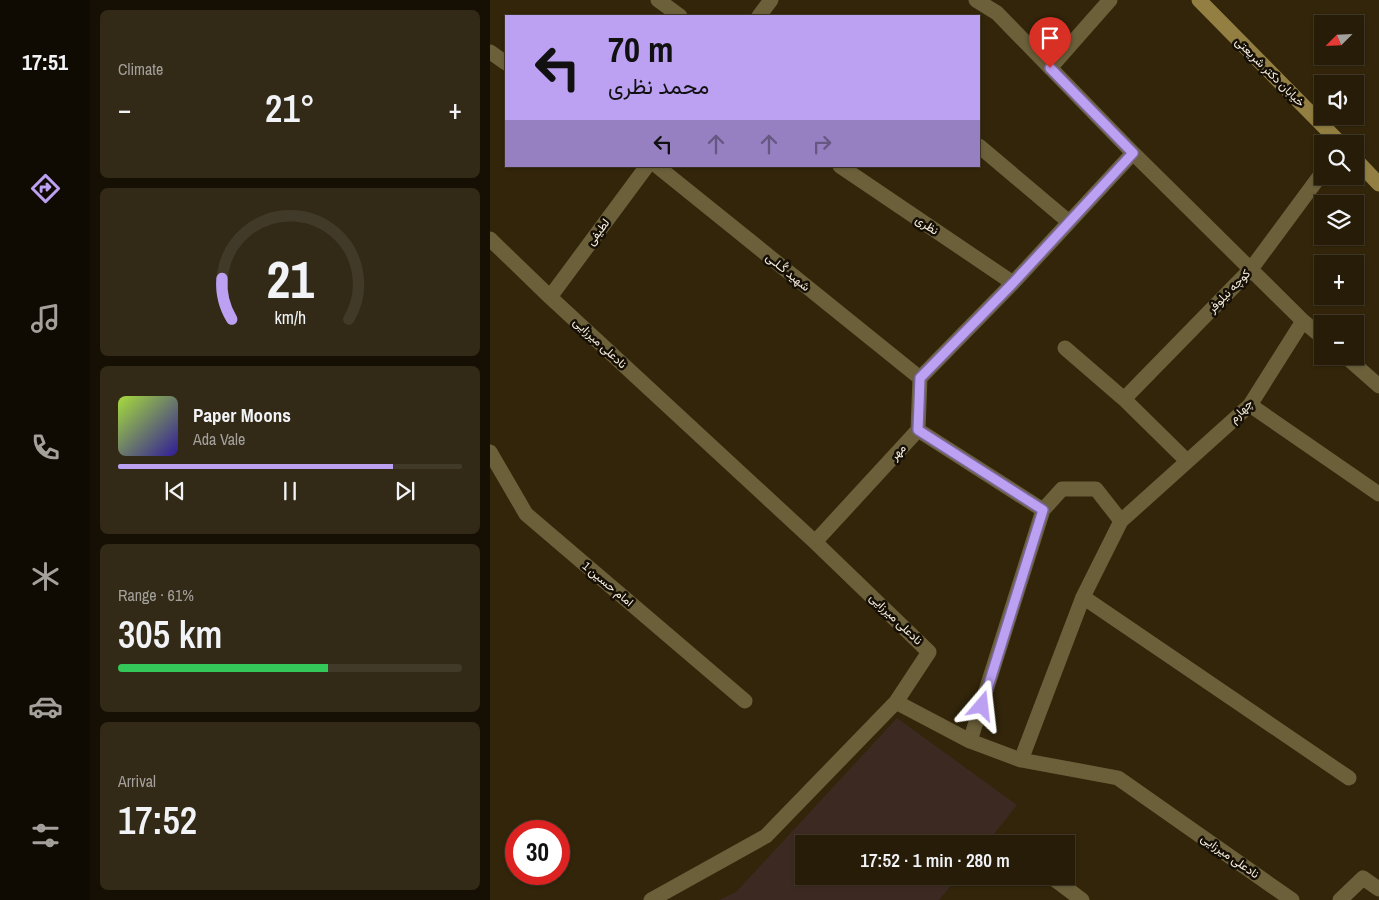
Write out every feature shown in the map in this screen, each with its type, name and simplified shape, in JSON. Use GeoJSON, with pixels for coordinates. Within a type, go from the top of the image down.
{"type":"FeatureCollection","features":[{"type":"Feature","properties":{"kind":"street"},"geometry":{"type":"LineString","coordinates":[[658,0],[679,15]]}},
{"type":"Feature","properties":{"kind":"street"},"geometry":{"type":"LineString","coordinates":[[760,15],[771,0]]}},
{"type":"Feature","properties":{"kind":"street"},"geometry":{"type":"LineString","coordinates":[[976,0],[997,13],[1133,153],[1314,330]]}},
{"type":"Feature","properties":{"kind":"street"},"geometry":{"type":"LineString","coordinates":[[1050,68],[1110,0]]}},
{"type":"Feature","properties":{"kind":"street","name":"خیابان دکتر شریعتی"},"geometry":{"type":"LineString","coordinates":[[1199,0],[1331,135]]}},
{"type":"Feature","properties":{"kind":"street"},"geometry":{"type":"LineString","coordinates":[[490,52],[505,62]]}},
{"type":"Feature","properties":{"kind":"street"},"geometry":{"type":"LineString","coordinates":[[980,147],[1070,222]]}},
{"type":"Feature","properties":{"kind":"street"},"geometry":{"type":"LineString","coordinates":[[1043,510],[918,430],[920,378],[1013,283],[1133,153]]}},
{"type":"Feature","properties":{"kind":"street","name":"لطیفی"},"geometry":{"type":"LineString","coordinates":[[550,297],[646,167]]}},
{"type":"Feature","properties":{"kind":"street","name":"شهید گُـلـی"},"geometry":{"type":"LineString","coordinates":[[658,167],[920,378]]}},
{"type":"Feature","properties":{"kind":"street","name":"نظری"},"geometry":{"type":"LineString","coordinates":[[841,167],[1013,283]]}},
{"type":"Feature","properties":{"kind":"street"},"geometry":{"type":"LineString","coordinates":[[1364,168],[1379,184]]}},
{"type":"Feature","properties":{"kind":"street","name":"کوچه نیلوفر"},"geometry":{"type":"LineString","coordinates":[[1124,399],[1251,269],[1314,184]]}},
{"type":"Feature","properties":{"kind":"street","name":"نادعلی میرزایی"},"geometry":{"type":"LineString","coordinates":[[490,239],[930,652],[896,702],[970,741],[1021,760],[1118,778],[1292,900]]}},
{"type":"Feature","properties":{"kind":"street","name":"چهارم"},"geometry":{"type":"LineString","coordinates":[[1021,760],[1083,597],[1121,521],[1250,405],[1303,321]]}},
{"type":"Feature","properties":{"kind":"street"},"geometry":{"type":"LineString","coordinates":[[1065,348],[1124,399],[1187,461]]}},
{"type":"Feature","properties":{"kind":"street"},"geometry":{"type":"LineString","coordinates":[[1355,365],[1379,386]]}},
{"type":"Feature","properties":{"kind":"street"},"geometry":{"type":"LineString","coordinates":[[1250,405],[1379,494]]}},
{"type":"Feature","properties":{"kind":"street","name":"مهر"},"geometry":{"type":"LineString","coordinates":[[815,542],[918,430]]}},
{"type":"Feature","properties":{"kind":"street","name":"امام حسین 1"},"geometry":{"type":"LineString","coordinates":[[490,452],[526,514],[745,701]]}},
{"type":"Feature","properties":{"kind":"street"},"geometry":{"type":"LineString","coordinates":[[970,741],[1043,510],[1062,488],[1096,489],[1121,521]]}},
{"type":"Feature","properties":{"kind":"street"},"geometry":{"type":"LineString","coordinates":[[1083,597],[1349,778]]}},
{"type":"Feature","properties":{"kind":"street"},"geometry":{"type":"LineString","coordinates":[[651,900],[766,836],[896,702]]}},
{"type":"Feature","properties":{"kind":"street"},"geometry":{"type":"LineString","coordinates":[[1340,900],[1362,878],[1379,890]]}},
{"type":"Feature","properties":{"kind":"street"},"geometry":{"type":"LineString","coordinates":[[1062,885],[1082,900]]}},
{"type":"Feature","properties":{"kind":"shaded area"},"geometry":{"type":"Polygon","coordinates":[[[897,718],[1017,805],[993,835],[795,835],[795,885],[952,885],[939,900],[719,900],[736,892],[897,718]]]}},
{"type":"Feature","properties":{"kind":"route"},"geometry":{"type":"LineString","coordinates":[[982,706],[1043,510],[918,430],[920,378],[1013,283],[1133,153],[1050,68]]}}]}
